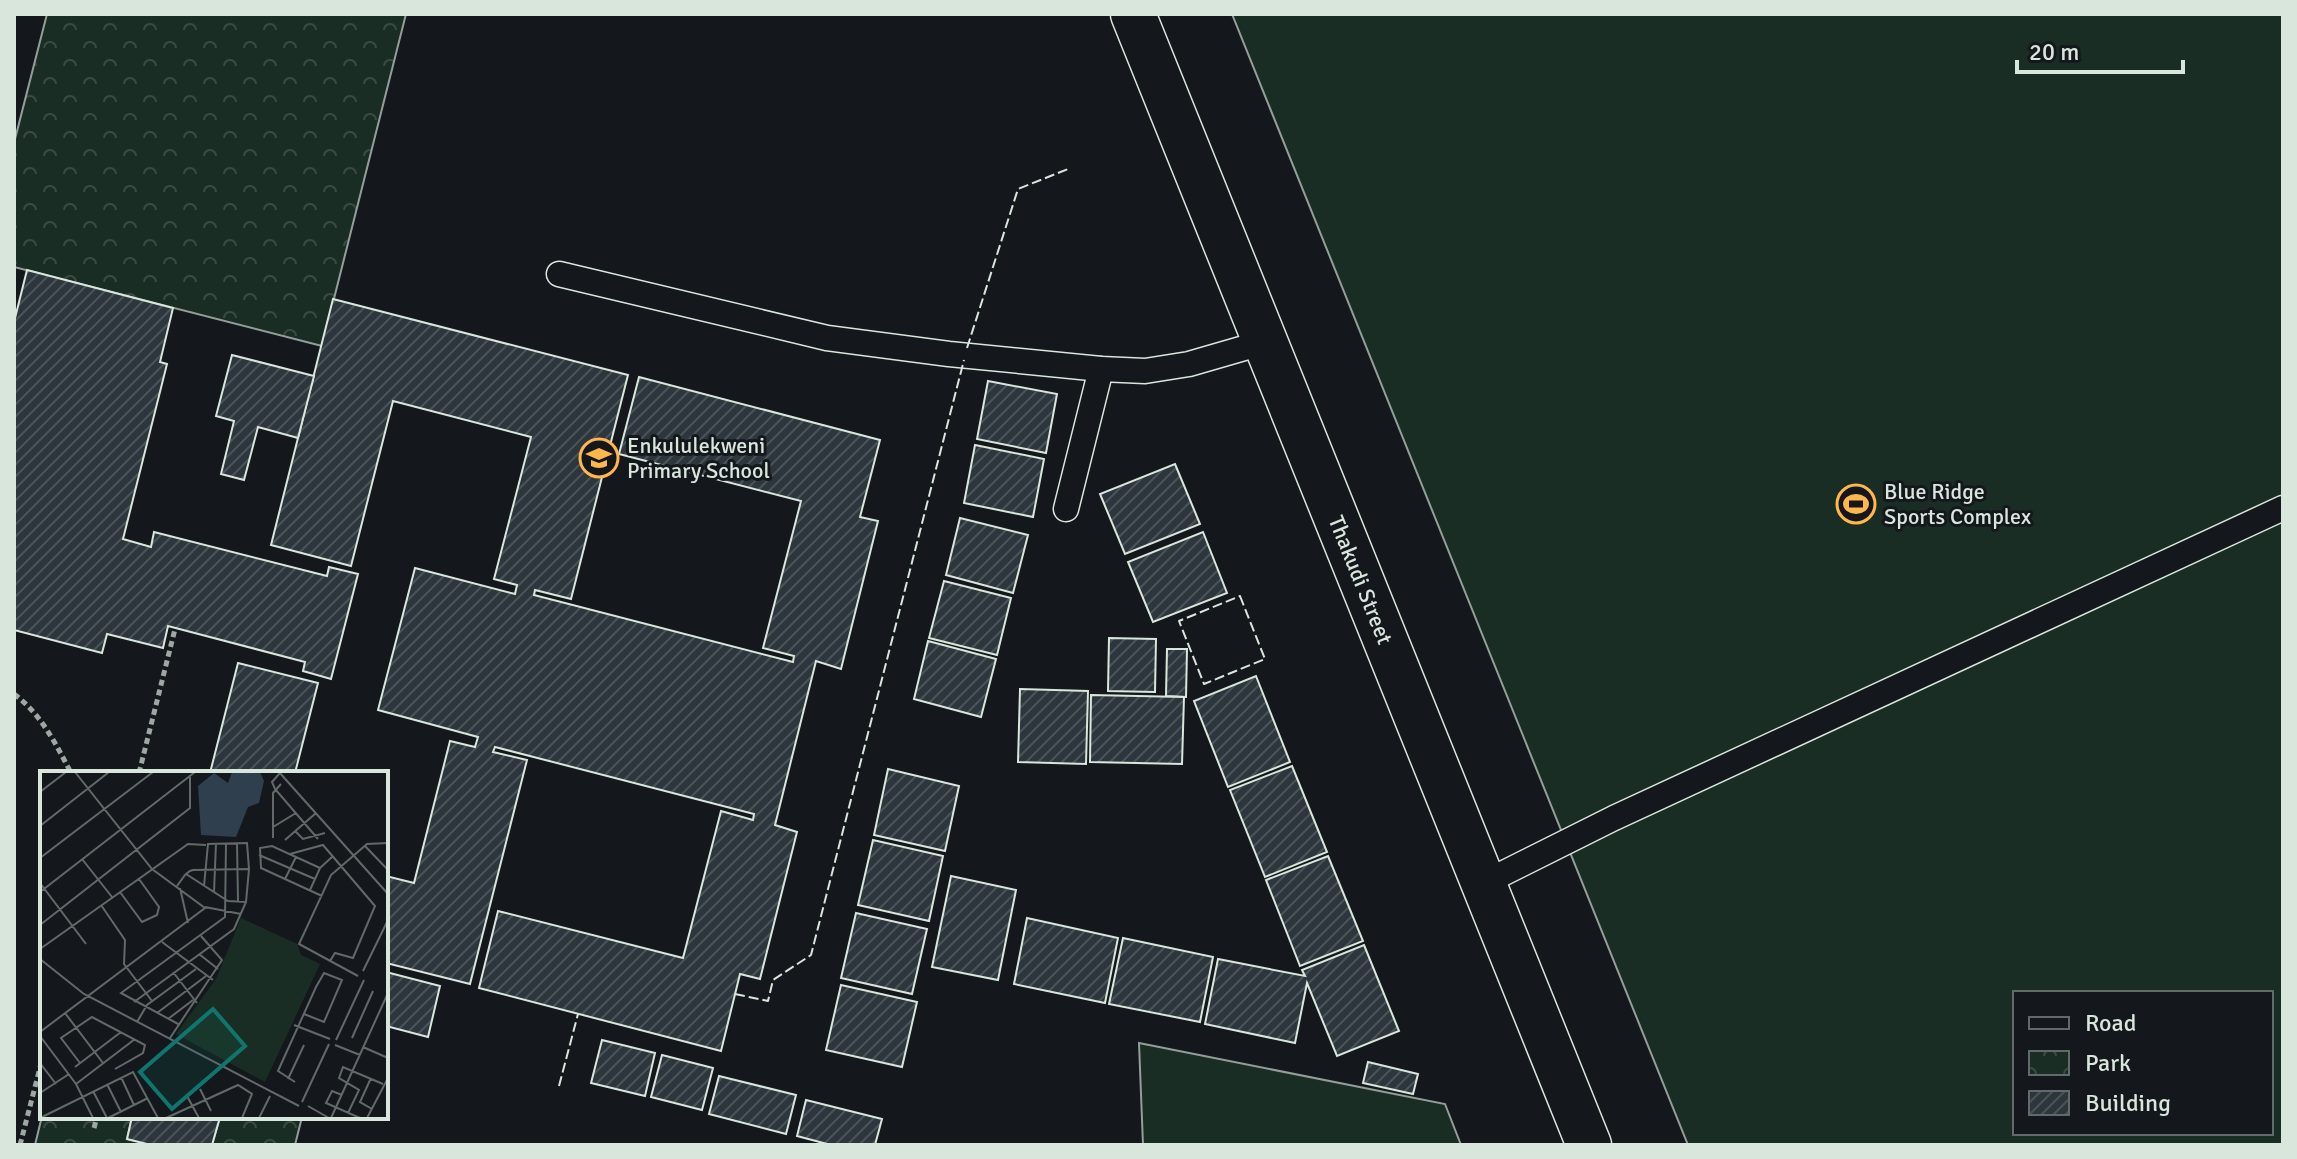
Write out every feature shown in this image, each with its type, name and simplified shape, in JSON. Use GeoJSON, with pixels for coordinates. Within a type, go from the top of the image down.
{"type":"FeatureCollection","features":[{"type":"Feature","properties":{"kind":"street","name":"Thakudi Street"},"geometry":{"type":"LineString","coordinates":[[1133,14],[1589,1145]]}},
{"type":"Feature","properties":{"kind":"lane"},"geometry":{"type":"LineString","coordinates":[[559,274],[827,338],[1101,369],[1145,371],[1189,364],[1265,342]]}},
{"type":"Feature","properties":{"kind":"lane"},"geometry":{"type":"LineString","coordinates":[[1066,509],[1101,369]]}},
{"type":"Feature","properties":{"kind":"lane"},"geometry":{"type":"LineString","coordinates":[[1484,883],[1614,818],[2283,508]]}},
{"type":"Feature","properties":{"kind":"path"},"geometry":{"type":"LineString","coordinates":[[140,771],[175,629]]}},
{"type":"Feature","properties":{"kind":"path"},"geometry":{"type":"LineString","coordinates":[[14,694],[54,740],[70,771]]}},
{"type":"Feature","properties":{"kind":"path"},"geometry":{"type":"LineString","coordinates":[[20,1145],[40,1068]]}},
{"type":"Feature","properties":{"kind":"path"},"geometry":{"type":"LineString","coordinates":[[94,1128],[96,1119]]}},
{"type":"Feature","properties":{"kind":"green space"},"geometry":{"type":"Polygon","coordinates":[[[47,14],[406,14],[322,346],[14,267],[14,143],[47,14]]]}},
{"type":"Feature","properties":{"kind":"green space","name":"Blue Ridge Sports Complex"},"geometry":{"type":"Polygon","coordinates":[[[1232,14],[2283,14],[2283,1145],[1688,1145],[1232,14]]]}},
{"type":"Feature","properties":{"kind":"green space"},"geometry":{"type":"Polygon","coordinates":[[[1139,1043],[1445,1104],[1461,1145],[1143,1145],[1139,1043]]]}},
{"type":"Feature","properties":{"kind":"green space"},"geometry":{"type":"Polygon","coordinates":[[[41,1119],[132,1119],[127,1139],[151,1145],[35,1145],[41,1119]]]}},
{"type":"Feature","properties":{"kind":"green space"},"geometry":{"type":"Polygon","coordinates":[[[219,1119],[302,1119],[295,1145],[212,1145],[219,1119]]]}},
{"type":"Feature","properties":{"kind":"building"},"geometry":{"type":"Polygon","coordinates":[[[27,270],[173,308],[160,362],[167,364],[123,539],[151,547],[154,532],[327,576],[329,567],[358,574],[331,679],[303,671],[305,662],[168,626],[163,648],[107,634],[102,653],[14,630],[14,322],[27,270]]]}},
{"type":"Feature","properties":{"kind":"building"},"geometry":{"type":"Polygon","coordinates":[[[333,299],[628,375],[571,599],[535,590],[534,595],[793,662],[794,656],[763,648],[801,501],[619,454],[639,377],[880,440],[860,517],[878,521],[841,669],[816,661],[775,825],[797,832],[760,979],[740,974],[721,1051],[479,988],[498,911],[683,958],[721,811],[753,820],[754,814],[495,747],[493,752],[527,760],[470,984],[388,964],[388,876],[414,883],[450,741],[475,747],[478,737],[378,710],[415,568],[515,594],[517,585],[494,579],[531,437],[393,401],[351,566],[271,545],[333,299]]]}},
{"type":"Feature","properties":{"kind":"building"},"geometry":{"type":"Polygon","coordinates":[[[232,355],[314,376],[298,438],[258,427],[244,480],[221,474],[234,421],[216,416],[232,355]]]}},
{"type":"Feature","properties":{"kind":"building"},"geometry":{"type":"Polygon","coordinates":[[[988,381],[1057,394],[1046,453],[977,439],[988,381]]]}},
{"type":"Feature","properties":{"kind":"building"},"geometry":{"type":"Polygon","coordinates":[[[975,445],[1044,459],[1033,517],[964,503],[975,445]]]}},
{"type":"Feature","properties":{"kind":"building"},"geometry":{"type":"Polygon","coordinates":[[[1175,464],[1200,524],[1125,554],[1100,494],[1175,464]]]}},
{"type":"Feature","properties":{"kind":"building"},"geometry":{"type":"Polygon","coordinates":[[[960,518],[1028,535],[1013,593],[946,575],[960,518]]]}},
{"type":"Feature","properties":{"kind":"building"},"geometry":{"type":"Polygon","coordinates":[[[1203,532],[1227,593],[1153,622],[1128,562],[1203,532]]]}},
{"type":"Feature","properties":{"kind":"building"},"geometry":{"type":"Polygon","coordinates":[[[944,581],[1011,598],[997,655],[929,638],[944,581]]]}},
{"type":"Feature","properties":{"kind":"building"},"geometry":{"type":"Polygon","coordinates":[[[1109,638],[1156,639],[1155,692],[1108,691],[1109,638]]]}},
{"type":"Feature","properties":{"kind":"building"},"geometry":{"type":"Polygon","coordinates":[[[928,641],[996,659],[981,717],[914,699],[928,641]]]}},
{"type":"Feature","properties":{"kind":"building"},"geometry":{"type":"Polygon","coordinates":[[[1167,649],[1187,649],[1186,697],[1166,696],[1167,649]]]}},
{"type":"Feature","properties":{"kind":"building"},"geometry":{"type":"Polygon","coordinates":[[[238,663],[318,683],[296,771],[211,771],[238,663]]]}},
{"type":"Feature","properties":{"kind":"building"},"geometry":{"type":"Polygon","coordinates":[[[1256,676],[1290,762],[1228,787],[1194,701],[1256,676]]]}},
{"type":"Feature","properties":{"kind":"building"},"geometry":{"type":"Polygon","coordinates":[[[1020,689],[1088,691],[1086,764],[1018,762],[1020,689]]]}},
{"type":"Feature","properties":{"kind":"building"},"geometry":{"type":"Polygon","coordinates":[[[1091,695],[1184,697],[1182,764],[1090,762],[1091,695]]]}},
{"type":"Feature","properties":{"kind":"building"},"geometry":{"type":"Polygon","coordinates":[[[1292,766],[1327,852],[1265,877],[1230,790],[1292,766]]]}},
{"type":"Feature","properties":{"kind":"building"},"geometry":{"type":"Polygon","coordinates":[[[888,769],[959,786],[945,851],[874,835],[888,769]]]}},
{"type":"Feature","properties":{"kind":"building"},"geometry":{"type":"Polygon","coordinates":[[[873,840],[943,856],[929,921],[858,905],[873,840]]]}},
{"type":"Feature","properties":{"kind":"building"},"geometry":{"type":"Polygon","coordinates":[[[1328,856],[1363,941],[1300,966],[1266,880],[1328,856]]]}},
{"type":"Feature","properties":{"kind":"building"},"geometry":{"type":"Polygon","coordinates":[[[951,876],[1016,890],[998,980],[932,967],[951,876]]]}},
{"type":"Feature","properties":{"kind":"building"},"geometry":{"type":"Polygon","coordinates":[[[856,913],[927,929],[912,994],[841,978],[856,913]]]}},
{"type":"Feature","properties":{"kind":"building"},"geometry":{"type":"Polygon","coordinates":[[[1027,918],[1118,938],[1105,1003],[1014,984],[1027,918]]]}},
{"type":"Feature","properties":{"kind":"building"},"geometry":{"type":"Polygon","coordinates":[[[1123,938],[1213,957],[1200,1022],[1109,1004],[1123,938]]]}},
{"type":"Feature","properties":{"kind":"building"},"geometry":{"type":"Polygon","coordinates":[[[1364,945],[1399,1031],[1337,1056],[1307,983],[1295,1043],[1205,1024],[1218,959],[1305,976],[1302,970],[1364,945]]]}},
{"type":"Feature","properties":{"kind":"building"},"geometry":{"type":"Polygon","coordinates":[[[388,973],[440,986],[428,1037],[388,1027],[388,973]]]}},
{"type":"Feature","properties":{"kind":"building"},"geometry":{"type":"Polygon","coordinates":[[[841,985],[917,1002],[902,1067],[826,1050],[841,985]]]}},
{"type":"Feature","properties":{"kind":"building"},"geometry":{"type":"Polygon","coordinates":[[[602,1040],[655,1053],[645,1096],[591,1083],[602,1040]]]}},
{"type":"Feature","properties":{"kind":"building"},"geometry":{"type":"Polygon","coordinates":[[[662,1055],[713,1068],[702,1110],[651,1097],[662,1055]]]}},
{"type":"Feature","properties":{"kind":"building"},"geometry":{"type":"Polygon","coordinates":[[[1368,1062],[1418,1074],[1413,1094],[1363,1083],[1368,1062]]]}},
{"type":"Feature","properties":{"kind":"building"},"geometry":{"type":"Polygon","coordinates":[[[719,1076],[796,1095],[786,1134],[709,1114],[719,1076]]]}},
{"type":"Feature","properties":{"kind":"building"},"geometry":{"type":"Polygon","coordinates":[[[806,1100],[882,1119],[875,1145],[831,1145],[797,1136],[806,1100]]]}},
{"type":"Feature","properties":{"kind":"building"},"geometry":{"type":"Polygon","coordinates":[[[132,1119],[219,1119],[212,1145],[151,1145],[127,1139],[132,1119]]]}},
{"type":"Feature","properties":{"kind":"fence"},"geometry":{"type":"LineString","coordinates":[[967,348],[1018,189],[1068,169]]}},
{"type":"Feature","properties":{"kind":"fence"},"geometry":{"type":"LineString","coordinates":[[735,994],[768,1001],[773,980],[811,955],[964,360]]}},
{"type":"Feature","properties":{"kind":"fence"},"geometry":{"type":"LineString","coordinates":[[1240,596],[1265,659],[1204,684],[1179,621],[1240,596]]}},
{"type":"Feature","properties":{"kind":"fence"},"geometry":{"type":"LineString","coordinates":[[559,1086],[578,1014]]}},
{"type":"Feature","properties":{"kind":"place","name":"Enkululekweni Primary School"},"geometry":{"type":"Point","coordinates":[599,458]}},
{"type":"Feature","properties":{"kind":"place","name":"Blue Ridge Sports Complex"},"geometry":{"type":"Point","coordinates":[1856,504]}}]}
